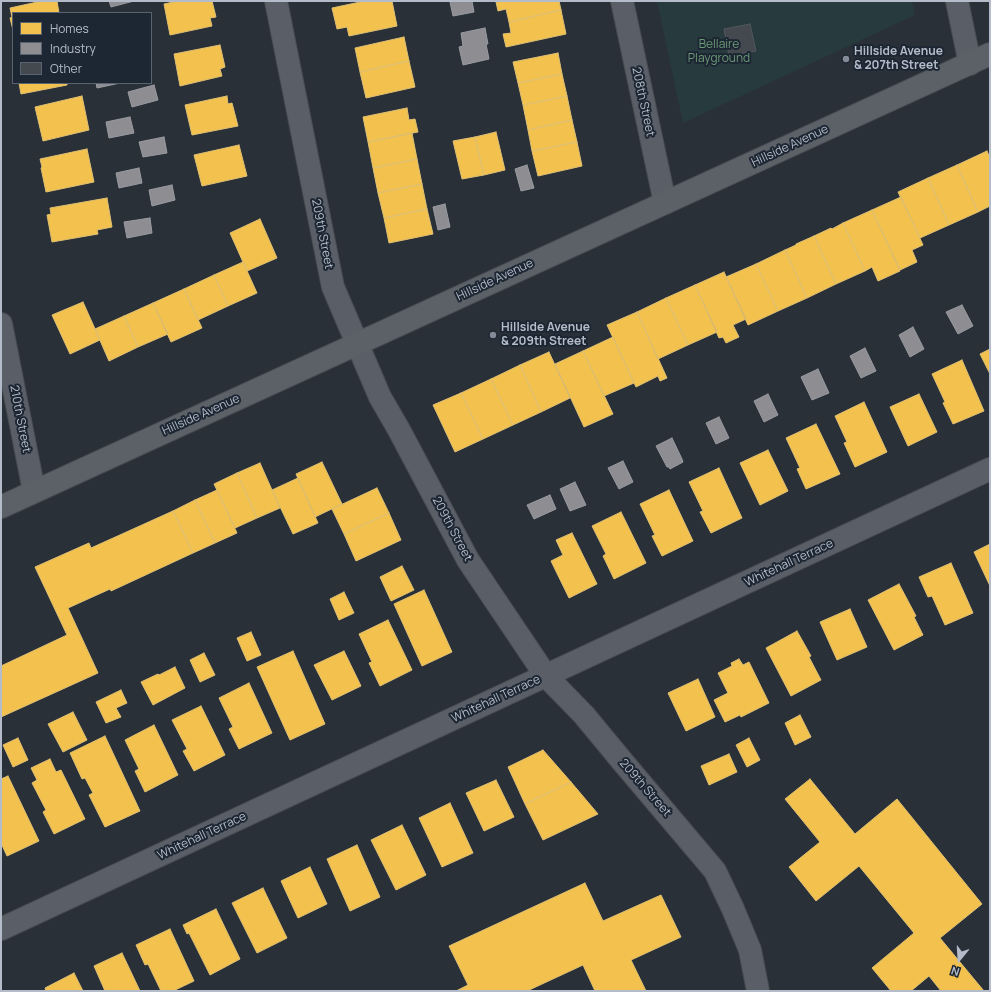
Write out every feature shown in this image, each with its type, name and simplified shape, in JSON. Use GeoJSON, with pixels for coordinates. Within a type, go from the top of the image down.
{"type":"FeatureCollection","features":[{"type":"Feature","properties":{"kind":"main road","name":"Hillside Avenue"},"geometry":{"type":"LineString","coordinates":[[1,507],[990,54]]}},
{"type":"Feature","properties":{"kind":"street","name":"209th Street"},"geometry":{"type":"LineString","coordinates":[[276,1],[333,287],[380,397],[468,560],[546,676],[584,715],[715,871],[750,950],[758,991]]}},
{"type":"Feature","properties":{"kind":"street","name":"208th Street"},"geometry":{"type":"LineString","coordinates":[[622,1],[665,203]]}},
{"type":"Feature","properties":{"kind":"street"},"geometry":{"type":"LineString","coordinates":[[957,1],[970,64]]}},
{"type":"Feature","properties":{"kind":"street","name":"210th Street"},"geometry":{"type":"LineString","coordinates":[[1,324],[34,491]]}},
{"type":"Feature","properties":{"kind":"street","name":"Whitehall Terrace"},"geometry":{"type":"LineString","coordinates":[[1,929],[990,469]]}},
{"type":"Feature","properties":{"kind":"green space","name":"Bellaire Playground"},"geometry":{"type":"Polygon","coordinates":[[[657,1],[912,1],[915,15],[683,123],[657,1]]]}},
{"type":"Feature","properties":{"kind":"building: Homes"},"geometry":{"type":"Polygon","coordinates":[[[42,1],[57,1],[59,12],[12,12],[12,17],[10,8],[42,1]]]}},
{"type":"Feature","properties":{"kind":"building: Homes"},"geometry":{"type":"Polygon","coordinates":[[[178,1],[212,1],[216,17],[210,18],[212,26],[170,35],[164,4],[178,1]]]}},
{"type":"Feature","properties":{"kind":"building: Homes"},"geometry":{"type":"Polygon","coordinates":[[[365,1],[392,1],[397,26],[349,36],[347,27],[337,29],[332,8],[365,1]]]}},
{"type":"Feature","properties":{"kind":"building: Homes"},"geometry":{"type":"Polygon","coordinates":[[[559,1],[561,10],[509,22],[506,9],[498,11],[496,2],[559,1]]]}},
{"type":"Feature","properties":{"kind":"building: Homes"},"geometry":{"type":"Polygon","coordinates":[[[561,10],[566,34],[506,47],[503,34],[511,33],[509,22],[561,10]]]}},
{"type":"Feature","properties":{"kind":"building: Homes"},"geometry":{"type":"Polygon","coordinates":[[[404,37],[409,61],[360,72],[355,48],[404,37]]]}},
{"type":"Feature","properties":{"kind":"building: Homes"},"geometry":{"type":"Polygon","coordinates":[[[220,45],[225,67],[220,69],[222,76],[180,86],[174,54],[220,45]]]}},
{"type":"Feature","properties":{"kind":"building: Homes"},"geometry":{"type":"Polygon","coordinates":[[[558,53],[562,74],[518,83],[513,62],[558,53]]]}},
{"type":"Feature","properties":{"kind":"building: Homes"},"geometry":{"type":"Polygon","coordinates":[[[409,61],[415,87],[366,98],[360,72],[409,61]]]}},
{"type":"Feature","properties":{"kind":"building: Homes"},"geometry":{"type":"Polygon","coordinates":[[[562,74],[567,96],[523,105],[518,83],[562,74]]]}},
{"type":"Feature","properties":{"kind":"building: Homes"},"geometry":{"type":"Polygon","coordinates":[[[19,84],[67,84],[67,85],[21,94],[19,84]]]}},
{"type":"Feature","properties":{"kind":"building: Homes"},"geometry":{"type":"Polygon","coordinates":[[[82,96],[89,130],[43,141],[35,107],[82,96]]]}},
{"type":"Feature","properties":{"kind":"building: Homes"},"geometry":{"type":"Polygon","coordinates":[[[227,96],[228,104],[232,103],[238,126],[192,135],[185,105],[227,96]]]}},
{"type":"Feature","properties":{"kind":"building: Homes"},"geometry":{"type":"Polygon","coordinates":[[[567,96],[572,120],[528,130],[523,105],[567,96]]]}},
{"type":"Feature","properties":{"kind":"building: Homes"},"geometry":{"type":"Polygon","coordinates":[[[407,108],[409,120],[415,119],[418,132],[368,142],[363,117],[407,108]]]}},
{"type":"Feature","properties":{"kind":"building: Homes"},"geometry":{"type":"Polygon","coordinates":[[[572,120],[577,142],[532,151],[528,130],[572,120]]]}},
{"type":"Feature","properties":{"kind":"building: Homes"},"geometry":{"type":"Polygon","coordinates":[[[496,132],[505,170],[484,175],[475,137],[496,132]]]}},
{"type":"Feature","properties":{"kind":"building: Homes"},"geometry":{"type":"Polygon","coordinates":[[[412,133],[417,159],[373,168],[368,142],[412,133]]]}},
{"type":"Feature","properties":{"kind":"building: Homes"},"geometry":{"type":"Polygon","coordinates":[[[475,137],[484,175],[462,179],[453,141],[475,137]]]}},
{"type":"Feature","properties":{"kind":"building: Homes"},"geometry":{"type":"Polygon","coordinates":[[[577,142],[582,166],[538,176],[532,151],[577,142]]]}},
{"type":"Feature","properties":{"kind":"building: Homes"},"geometry":{"type":"Polygon","coordinates":[[[239,145],[247,176],[202,186],[194,155],[239,145]]]}},
{"type":"Feature","properties":{"kind":"building: Homes"},"geometry":{"type":"Polygon","coordinates":[[[87,149],[94,182],[46,192],[40,159],[87,149]]]}},
{"type":"Feature","properties":{"kind":"building: Homes"},"geometry":{"type":"Polygon","coordinates":[[[987,151],[990,158],[990,206],[978,212],[957,165],[987,151]]]}},
{"type":"Feature","properties":{"kind":"building: Homes"},"geometry":{"type":"Polygon","coordinates":[[[417,159],[422,184],[378,193],[373,168],[417,159]]]}},
{"type":"Feature","properties":{"kind":"building: Homes"},"geometry":{"type":"Polygon","coordinates":[[[957,165],[978,212],[949,225],[928,178],[957,165]]]}},
{"type":"Feature","properties":{"kind":"building: Homes"},"geometry":{"type":"Polygon","coordinates":[[[928,178],[949,225],[920,238],[898,192],[928,178]]]}},
{"type":"Feature","properties":{"kind":"building: Homes"},"geometry":{"type":"Polygon","coordinates":[[[422,184],[427,209],[384,218],[378,193],[422,184]]]}},
{"type":"Feature","properties":{"kind":"building: Homes"},"geometry":{"type":"Polygon","coordinates":[[[901,197],[923,245],[912,250],[917,262],[900,270],[872,210],[901,197]]]}},
{"type":"Feature","properties":{"kind":"building: Homes"},"geometry":{"type":"Polygon","coordinates":[[[107,198],[112,227],[97,230],[98,234],[52,242],[47,215],[51,214],[50,208],[107,198]]]}},
{"type":"Feature","properties":{"kind":"building: Homes"},"geometry":{"type":"Polygon","coordinates":[[[427,209],[433,234],[389,243],[384,218],[427,209]]]}},
{"type":"Feature","properties":{"kind":"building: Homes"},"geometry":{"type":"Polygon","coordinates":[[[872,210],[900,271],[878,281],[872,267],[865,271],[843,223],[872,210]]]}},
{"type":"Feature","properties":{"kind":"building: Homes"},"geometry":{"type":"Polygon","coordinates":[[[260,219],[277,258],[247,271],[230,233],[260,219]]]}},
{"type":"Feature","properties":{"kind":"building: Homes"},"geometry":{"type":"Polygon","coordinates":[[[843,223],[865,271],[836,284],[814,236],[843,223]]]}},
{"type":"Feature","properties":{"kind":"building: Homes"},"geometry":{"type":"Polygon","coordinates":[[[814,236],[836,284],[807,298],[785,250],[814,236]]]}},
{"type":"Feature","properties":{"kind":"building: Homes"},"geometry":{"type":"Polygon","coordinates":[[[785,250],[807,298],[778,311],[756,264],[785,250]]]}},
{"type":"Feature","properties":{"kind":"building: Homes"},"geometry":{"type":"Polygon","coordinates":[[[243,262],[257,293],[228,306],[214,275],[243,262]]]}},
{"type":"Feature","properties":{"kind":"building: Homes"},"geometry":{"type":"Polygon","coordinates":[[[756,264],[778,311],[748,325],[726,277],[756,264]]]}},
{"type":"Feature","properties":{"kind":"building: Homes"},"geometry":{"type":"Polygon","coordinates":[[[724,272],[746,319],[733,325],[739,337],[726,343],[723,337],[719,338],[695,285],[724,272]]]}},
{"type":"Feature","properties":{"kind":"building: Homes"},"geometry":{"type":"Polygon","coordinates":[[[214,275],[228,306],[198,320],[184,289],[214,275]]]}},
{"type":"Feature","properties":{"kind":"building: Homes"},"geometry":{"type":"Polygon","coordinates":[[[695,285],[717,332],[688,345],[666,298],[695,285]]]}},
{"type":"Feature","properties":{"kind":"building: Homes"},"geometry":{"type":"Polygon","coordinates":[[[184,289],[202,328],[171,342],[153,303],[184,289]]]}},
{"type":"Feature","properties":{"kind":"building: Homes"},"geometry":{"type":"Polygon","coordinates":[[[666,298],[688,345],[658,359],[637,312],[666,298]]]}},
{"type":"Feature","properties":{"kind":"building: Homes"},"geometry":{"type":"Polygon","coordinates":[[[83,302],[100,340],[70,354],[52,315],[83,302]]]}},
{"type":"Feature","properties":{"kind":"building: Homes"},"geometry":{"type":"Polygon","coordinates":[[[153,303],[168,334],[138,347],[124,316],[153,303]]]}},
{"type":"Feature","properties":{"kind":"building: Homes"},"geometry":{"type":"Polygon","coordinates":[[[637,312],[667,378],[660,381],[658,376],[636,387],[607,325],[637,312]]]}},
{"type":"Feature","properties":{"kind":"building: Homes"},"geometry":{"type":"Polygon","coordinates":[[[124,316],[138,347],[109,361],[95,329],[124,316]]]}},
{"type":"Feature","properties":{"kind":"building: Homes"},"geometry":{"type":"Polygon","coordinates":[[[613,337],[634,383],[604,396],[583,351],[613,337]]]}},
{"type":"Feature","properties":{"kind":"building: Homes"},"geometry":{"type":"Polygon","coordinates":[[[990,349],[990,374],[980,354],[990,349]]]}},
{"type":"Feature","properties":{"kind":"building: Homes"},"geometry":{"type":"Polygon","coordinates":[[[583,351],[613,414],[584,427],[555,364],[583,351]]]}},
{"type":"Feature","properties":{"kind":"building: Homes"},"geometry":{"type":"Polygon","coordinates":[[[549,352],[570,398],[541,412],[520,365],[549,352]]]}},
{"type":"Feature","properties":{"kind":"building: Homes"},"geometry":{"type":"Polygon","coordinates":[[[962,360],[984,411],[953,424],[932,374],[962,360]]]}},
{"type":"Feature","properties":{"kind":"building: Homes"},"geometry":{"type":"Polygon","coordinates":[[[520,365],[541,412],[513,425],[491,379],[520,365]]]}},
{"type":"Feature","properties":{"kind":"building: Homes"},"geometry":{"type":"Polygon","coordinates":[[[491,379],[513,425],[483,439],[461,393],[491,379]]]}},
{"type":"Feature","properties":{"kind":"building: Homes"},"geometry":{"type":"Polygon","coordinates":[[[461,393],[483,439],[455,452],[433,405],[461,393]]]}},
{"type":"Feature","properties":{"kind":"building: Homes"},"geometry":{"type":"Polygon","coordinates":[[[919,394],[937,432],[908,446],[890,407],[919,394]]]}},
{"type":"Feature","properties":{"kind":"building: Homes"},"geometry":{"type":"Polygon","coordinates":[[[864,402],[887,452],[855,467],[844,443],[847,442],[835,416],[864,402]]]}},
{"type":"Feature","properties":{"kind":"building: Homes"},"geometry":{"type":"Polygon","coordinates":[[[816,424],[840,474],[806,489],[797,469],[800,468],[786,438],[816,424]]]}},
{"type":"Feature","properties":{"kind":"building: Homes"},"geometry":{"type":"Polygon","coordinates":[[[768,450],[788,491],[760,505],[740,463],[768,450]]]}},
{"type":"Feature","properties":{"kind":"building: Homes"},"geometry":{"type":"Polygon","coordinates":[[[322,462],[342,504],[315,517],[296,474],[322,462]]]}},
{"type":"Feature","properties":{"kind":"building: Homes"},"geometry":{"type":"Polygon","coordinates":[[[260,463],[280,508],[257,518],[237,473],[260,463]]]}},
{"type":"Feature","properties":{"kind":"building: Homes"},"geometry":{"type":"Polygon","coordinates":[[[719,468],[742,518],[711,533],[700,512],[703,511],[689,482],[719,468]]]}},
{"type":"Feature","properties":{"kind":"building: Homes"},"geometry":{"type":"Polygon","coordinates":[[[237,473],[257,518],[235,528],[214,484],[237,473]]]}},
{"type":"Feature","properties":{"kind":"building: Homes"},"geometry":{"type":"Polygon","coordinates":[[[298,478],[318,523],[293,534],[272,490],[298,478]]]}},
{"type":"Feature","properties":{"kind":"building: Homes"},"geometry":{"type":"Polygon","coordinates":[[[377,488],[389,513],[344,534],[332,509],[377,488]]]}},
{"type":"Feature","properties":{"kind":"building: Homes"},"geometry":{"type":"Polygon","coordinates":[[[217,490],[237,533],[215,543],[195,500],[217,490]]]}},
{"type":"Feature","properties":{"kind":"building: Homes"},"geometry":{"type":"Polygon","coordinates":[[[669,490],[693,541],[662,556],[652,536],[655,535],[640,504],[669,490]]]}},
{"type":"Feature","properties":{"kind":"building: Homes"},"geometry":{"type":"Polygon","coordinates":[[[195,500],[215,543],[193,553],[173,511],[195,500]]]}},
{"type":"Feature","properties":{"kind":"building: Homes"},"geometry":{"type":"Polygon","coordinates":[[[173,511],[193,553],[111,591],[110,589],[68,608],[98,673],[1,717],[1,666],[67,635],[35,567],[89,543],[91,548],[173,511]]]}},
{"type":"Feature","properties":{"kind":"building: Homes"},"geometry":{"type":"Polygon","coordinates":[[[621,512],[646,563],[614,579],[603,556],[606,554],[592,526],[621,512]]]}},
{"type":"Feature","properties":{"kind":"building: Homes"},"geometry":{"type":"Polygon","coordinates":[[[389,513],[401,540],[356,561],[344,534],[389,513]]]}},
{"type":"Feature","properties":{"kind":"building: Homes"},"geometry":{"type":"Polygon","coordinates":[[[572,533],[597,584],[569,598],[551,561],[563,555],[556,540],[572,533]]]}},
{"type":"Feature","properties":{"kind":"building: Homes"},"geometry":{"type":"Polygon","coordinates":[[[990,544],[990,586],[974,552],[990,544]]]}},
{"type":"Feature","properties":{"kind":"building: Homes"},"geometry":{"type":"Polygon","coordinates":[[[951,563],[973,613],[945,625],[932,596],[928,597],[919,577],[951,563]]]}},
{"type":"Feature","properties":{"kind":"building: Homes"},"geometry":{"type":"Polygon","coordinates":[[[402,566],[414,590],[391,601],[380,577],[402,566]]]}},
{"type":"Feature","properties":{"kind":"building: Homes"},"geometry":{"type":"Polygon","coordinates":[[[899,584],[916,616],[914,617],[923,635],[894,650],[868,600],[899,584]]]}},
{"type":"Feature","properties":{"kind":"building: Homes"},"geometry":{"type":"Polygon","coordinates":[[[424,590],[452,652],[422,666],[394,604],[424,590]]]}},
{"type":"Feature","properties":{"kind":"building: Homes"},"geometry":{"type":"Polygon","coordinates":[[[344,592],[354,613],[339,620],[330,599],[344,592]]]}},
{"type":"Feature","properties":{"kind":"building: Homes"},"geometry":{"type":"Polygon","coordinates":[[[850,609],[867,647],[837,660],[820,622],[850,609]]]}},
{"type":"Feature","properties":{"kind":"building: Homes"},"geometry":{"type":"Polygon","coordinates":[[[388,620],[412,670],[380,686],[369,663],[372,662],[359,634],[388,620]]]}},
{"type":"Feature","properties":{"kind":"building: Homes"},"geometry":{"type":"Polygon","coordinates":[[[797,631],[811,656],[809,657],[821,680],[791,696],[766,648],[797,631]]]}},
{"type":"Feature","properties":{"kind":"building: Homes"},"geometry":{"type":"Polygon","coordinates":[[[251,632],[261,655],[247,661],[237,638],[251,632]]]}},
{"type":"Feature","properties":{"kind":"building: Homes"},"geometry":{"type":"Polygon","coordinates":[[[293,651],[325,724],[290,740],[257,667],[293,651]]]}},
{"type":"Feature","properties":{"kind":"building: Homes"},"geometry":{"type":"Polygon","coordinates":[[[344,651],[361,686],[332,700],[314,665],[344,651]]]}},
{"type":"Feature","properties":{"kind":"building: Homes"},"geometry":{"type":"Polygon","coordinates":[[[204,653],[215,675],[200,682],[190,660],[204,653]]]}},
{"type":"Feature","properties":{"kind":"building: Homes"},"geometry":{"type":"Polygon","coordinates":[[[739,659],[743,665],[749,662],[769,703],[741,717],[740,715],[725,722],[714,700],[728,693],[718,673],[732,666],[731,663],[739,659]]]}},
{"type":"Feature","properties":{"kind":"building: Homes"},"geometry":{"type":"Polygon","coordinates":[[[175,667],[185,688],[153,705],[141,682],[175,667]]]}},
{"type":"Feature","properties":{"kind":"building: Homes"},"geometry":{"type":"Polygon","coordinates":[[[698,679],[715,717],[686,731],[668,693],[698,679]]]}},
{"type":"Feature","properties":{"kind":"building: Homes"},"geometry":{"type":"Polygon","coordinates":[[[249,683],[272,733],[239,749],[229,729],[233,727],[219,698],[249,683]]]}},
{"type":"Feature","properties":{"kind":"building: Homes"},"geometry":{"type":"Polygon","coordinates":[[[121,690],[127,703],[116,708],[121,717],[106,723],[96,702],[121,690]]]}},
{"type":"Feature","properties":{"kind":"building: Homes"},"geometry":{"type":"Polygon","coordinates":[[[201,706],[225,755],[194,771],[183,751],[187,749],[172,720],[201,706]]]}},
{"type":"Feature","properties":{"kind":"building: Homes"},"geometry":{"type":"Polygon","coordinates":[[[73,712],[87,740],[63,752],[48,724],[73,712]]]}},
{"type":"Feature","properties":{"kind":"building: Homes"},"geometry":{"type":"Polygon","coordinates":[[[800,715],[811,737],[795,745],[785,723],[800,715]]]}},
{"type":"Feature","properties":{"kind":"building: Homes"},"geometry":{"type":"Polygon","coordinates":[[[154,725],[178,775],[145,792],[135,771],[139,769],[125,740],[154,725]]]}},
{"type":"Feature","properties":{"kind":"building: Homes"},"geometry":{"type":"Polygon","coordinates":[[[105,736],[140,811],[105,827],[89,795],[93,793],[85,778],[82,779],[70,753],[105,736]]]}},
{"type":"Feature","properties":{"kind":"building: Homes"},"geometry":{"type":"Polygon","coordinates":[[[18,738],[28,760],[13,767],[3,745],[18,738]]]}},
{"type":"Feature","properties":{"kind":"building: Homes"},"geometry":{"type":"Polygon","coordinates":[[[749,738],[760,760],[747,767],[736,745],[749,738]]]}},
{"type":"Feature","properties":{"kind":"building: Homes"},"geometry":{"type":"Polygon","coordinates":[[[543,750],[571,782],[525,804],[508,767],[543,750]]]}},
{"type":"Feature","properties":{"kind":"building: Homes"},"geometry":{"type":"Polygon","coordinates":[[[729,754],[737,772],[709,785],[701,766],[729,754]]]}},
{"type":"Feature","properties":{"kind":"building: Homes"},"geometry":{"type":"Polygon","coordinates":[[[50,759],[56,772],[61,770],[85,819],[54,834],[43,812],[46,810],[32,783],[37,780],[31,768],[50,759]]]}},
{"type":"Feature","properties":{"kind":"building: Homes"},"geometry":{"type":"Polygon","coordinates":[[[8,776],[39,841],[7,856],[1,843],[1,779],[8,776]]]}},
{"type":"Feature","properties":{"kind":"building: Homes"},"geometry":{"type":"Polygon","coordinates":[[[810,779],[855,834],[897,799],[982,904],[940,938],[984,991],[941,991],[929,976],[911,991],[891,991],[872,968],[914,933],[859,866],[816,901],[789,867],[820,842],[785,799],[810,779]]]}},
{"type":"Feature","properties":{"kind":"building: Homes"},"geometry":{"type":"Polygon","coordinates":[[[496,780],[514,817],[484,831],[466,793],[496,780]]]}},
{"type":"Feature","properties":{"kind":"building: Homes"},"geometry":{"type":"Polygon","coordinates":[[[571,782],[598,814],[543,840],[525,804],[571,782]]]}},
{"type":"Feature","properties":{"kind":"building: Homes"},"geometry":{"type":"Polygon","coordinates":[[[450,803],[473,853],[442,867],[419,818],[450,803]]]}},
{"type":"Feature","properties":{"kind":"building: Homes"},"geometry":{"type":"Polygon","coordinates":[[[402,825],[426,875],[396,890],[371,840],[402,825]]]}},
{"type":"Feature","properties":{"kind":"building: Homes"},"geometry":{"type":"Polygon","coordinates":[[[357,845],[380,897],[350,911],[327,859],[357,845]]]}},
{"type":"Feature","properties":{"kind":"building: Homes"},"geometry":{"type":"Polygon","coordinates":[[[310,867],[327,904],[298,918],[281,881],[310,867]]]}},
{"type":"Feature","properties":{"kind":"building: Homes"},"geometry":{"type":"Polygon","coordinates":[[[585,883],[603,921],[661,895],[681,937],[631,960],[646,991],[595,991],[583,965],[527,991],[456,991],[468,985],[449,946],[585,883]]]}},
{"type":"Feature","properties":{"kind":"building: Homes"},"geometry":{"type":"Polygon","coordinates":[[[263,888],[287,938],[257,953],[232,903],[263,888]]]}},
{"type":"Feature","properties":{"kind":"building: Homes"},"geometry":{"type":"Polygon","coordinates":[[[216,909],[240,959],[210,975],[189,933],[187,934],[183,925],[216,909]]]}},
{"type":"Feature","properties":{"kind":"building: Homes"},"geometry":{"type":"Polygon","coordinates":[[[170,929],[194,981],[173,991],[161,991],[148,964],[145,965],[136,945],[170,929]]]}},
{"type":"Feature","properties":{"kind":"building: Homes"},"geometry":{"type":"Polygon","coordinates":[[[122,953],[140,991],[105,991],[94,966],[122,953]]]}},
{"type":"Feature","properties":{"kind":"building: Homes"},"geometry":{"type":"Polygon","coordinates":[[[74,973],[83,991],[46,991],[45,988],[74,973]]]}},
{"type":"Feature","properties":{"kind":"building: Industry"},"geometry":{"type":"Polygon","coordinates":[[[109,1],[134,1],[111,7],[109,1]]]}},
{"type":"Feature","properties":{"kind":"building: Industry"},"geometry":{"type":"Polygon","coordinates":[[[472,1],[474,12],[453,16],[450,2],[472,1]]]}},
{"type":"Feature","properties":{"kind":"building: Industry"},"geometry":{"type":"Polygon","coordinates":[[[485,28],[489,59],[463,65],[459,47],[463,46],[461,33],[485,28]]]}},
{"type":"Feature","properties":{"kind":"building: Industry"},"geometry":{"type":"Polygon","coordinates":[[[96,84],[115,84],[97,88],[96,84]]]}},
{"type":"Feature","properties":{"kind":"building: Industry"},"geometry":{"type":"Polygon","coordinates":[[[154,85],[158,100],[132,107],[128,92],[154,85]]]}},
{"type":"Feature","properties":{"kind":"building: Industry"},"geometry":{"type":"Polygon","coordinates":[[[130,117],[134,133],[109,138],[106,122],[130,117]]]}},
{"type":"Feature","properties":{"kind":"building: Industry"},"geometry":{"type":"Polygon","coordinates":[[[164,137],[167,153],[143,157],[139,142],[164,137]]]}},
{"type":"Feature","properties":{"kind":"building: Industry"},"geometry":{"type":"Polygon","coordinates":[[[527,165],[534,188],[521,191],[515,169],[527,165]]]}},
{"type":"Feature","properties":{"kind":"building: Industry"},"geometry":{"type":"Polygon","coordinates":[[[139,168],[142,183],[119,188],[116,173],[139,168]]]}},
{"type":"Feature","properties":{"kind":"building: Industry"},"geometry":{"type":"Polygon","coordinates":[[[172,185],[175,200],[152,206],[149,190],[172,185]]]}},
{"type":"Feature","properties":{"kind":"building: Industry"},"geometry":{"type":"Polygon","coordinates":[[[445,204],[450,227],[438,230],[433,207],[445,204]]]}},
{"type":"Feature","properties":{"kind":"building: Industry"},"geometry":{"type":"Polygon","coordinates":[[[150,218],[152,233],[127,238],[124,222],[150,218]]]}},
{"type":"Feature","properties":{"kind":"building: Industry"},"geometry":{"type":"Polygon","coordinates":[[[962,305],[973,326],[958,334],[946,312],[962,305]]]}},
{"type":"Feature","properties":{"kind":"building: Industry"},"geometry":{"type":"Polygon","coordinates":[[[913,327],[924,349],[910,357],[899,335],[913,327]]]}},
{"type":"Feature","properties":{"kind":"building: Industry"},"geometry":{"type":"Polygon","coordinates":[[[865,348],[876,371],[861,378],[850,356],[865,348]]]}},
{"type":"Feature","properties":{"kind":"building: Industry"},"geometry":{"type":"Polygon","coordinates":[[[818,369],[829,393],[812,400],[801,377],[818,369]]]}},
{"type":"Feature","properties":{"kind":"building: Industry"},"geometry":{"type":"Polygon","coordinates":[[[768,394],[778,415],[764,422],[754,401],[768,394]]]}},
{"type":"Feature","properties":{"kind":"building: Industry"},"geometry":{"type":"Polygon","coordinates":[[[719,417],[729,438],[716,444],[706,423],[719,417]]]}},
{"type":"Feature","properties":{"kind":"building: Industry"},"geometry":{"type":"Polygon","coordinates":[[[672,438],[683,462],[670,469],[667,467],[656,446],[672,438]]]}},
{"type":"Feature","properties":{"kind":"building: Industry"},"geometry":{"type":"Polygon","coordinates":[[[623,461],[633,482],[619,489],[608,468],[623,461]]]}},
{"type":"Feature","properties":{"kind":"building: Industry"},"geometry":{"type":"Polygon","coordinates":[[[575,482],[586,505],[570,511],[560,489],[575,482]]]}},
{"type":"Feature","properties":{"kind":"building: Industry"},"geometry":{"type":"Polygon","coordinates":[[[550,495],[556,509],[534,519],[527,505],[550,495]]]}},
{"type":"Feature","properties":{"kind":"building: Other"},"geometry":{"type":"Polygon","coordinates":[[[750,24],[756,51],[729,56],[724,29],[750,24]]]}},
{"type":"Feature","properties":{"kind":"place","name":"Hillside Avenue & 207th Street"},"geometry":{"type":"Point","coordinates":[846,59]}},
{"type":"Feature","properties":{"kind":"place","name":"Hillside Avenue & 209th Street"},"geometry":{"type":"Point","coordinates":[493,335]}}]}
